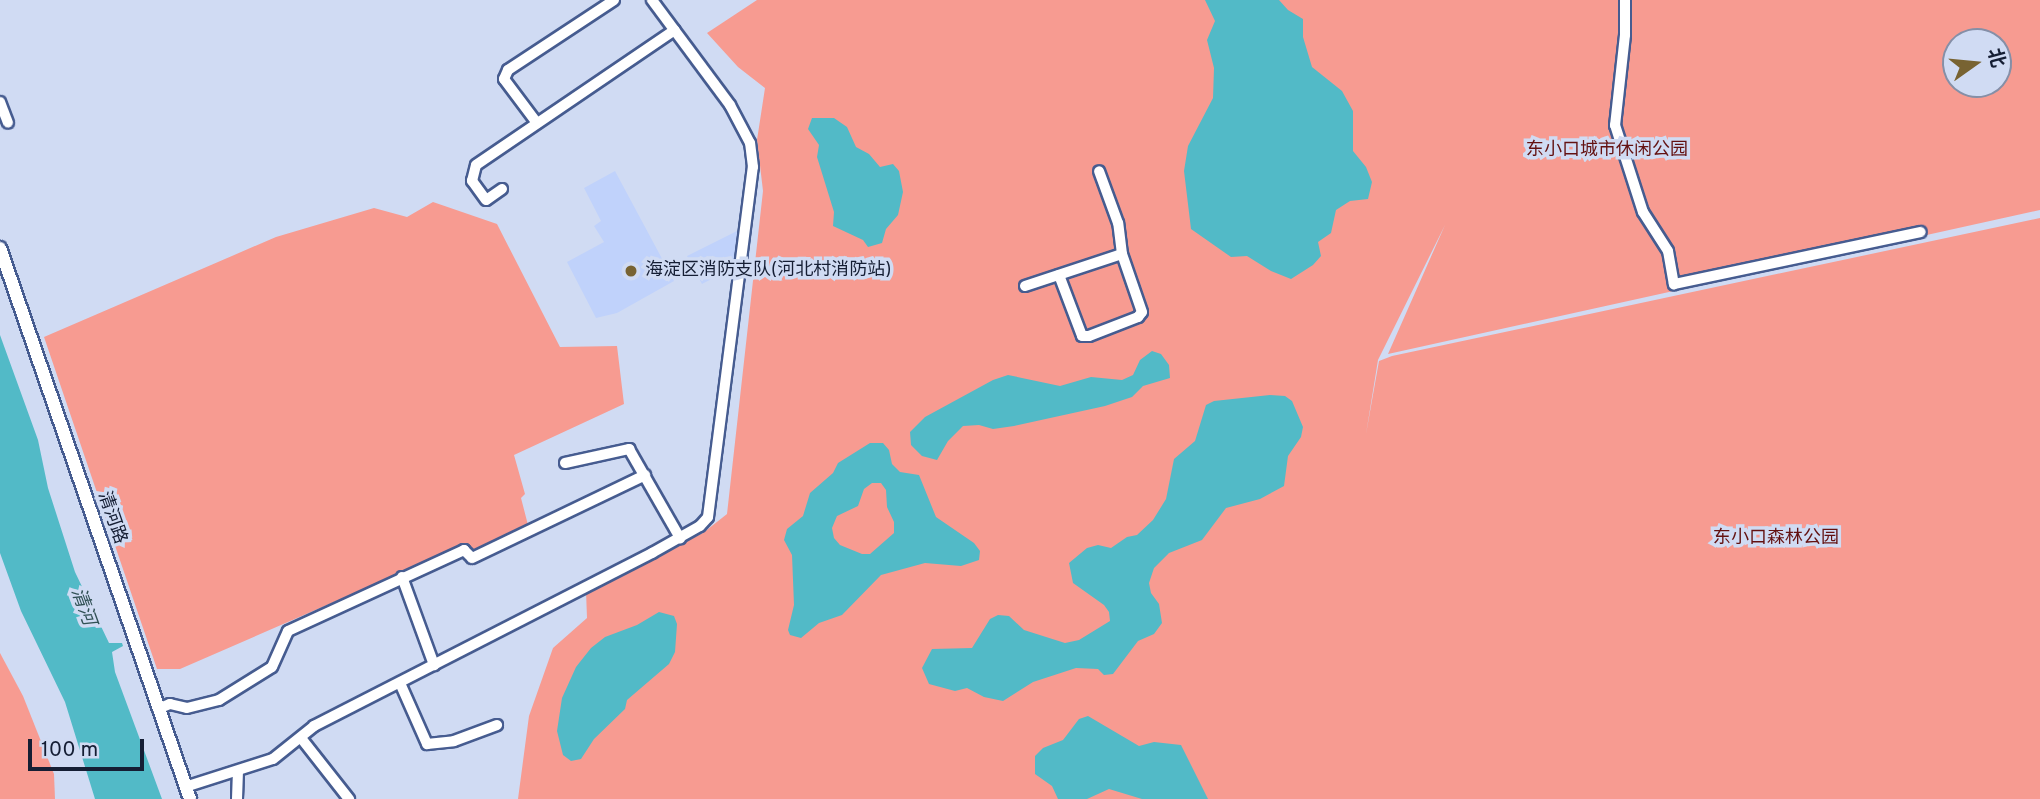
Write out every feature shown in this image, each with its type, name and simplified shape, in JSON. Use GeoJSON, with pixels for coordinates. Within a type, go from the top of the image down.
{"type":"FeatureCollection","features":[{"type":"Feature","properties":{"kind":"street"},"geometry":{"type":"LineString","coordinates":[[537,124],[504,79],[508,70],[614,0]]}},
{"type":"Feature","properties":{"kind":"street"},"geometry":{"type":"LineString","coordinates":[[187,793],[273,760],[314,726],[680,538],[708,517],[715,483],[753,167],[750,143],[730,105],[652,0]]}},
{"type":"Feature","properties":{"kind":"street"},"geometry":{"type":"LineString","coordinates":[[1625,0],[1625,36],[1615,125],[1643,212],[1668,251],[1674,284],[1921,232]]}},
{"type":"Feature","properties":{"kind":"street"},"geometry":{"type":"LineString","coordinates":[[502,189],[486,200],[472,181],[476,165],[675,30]]}},
{"type":"Feature","properties":{"kind":"street"},"geometry":{"type":"LineString","coordinates":[[0,102],[8,123]]}},
{"type":"Feature","properties":{"kind":"street"},"geometry":{"type":"LineString","coordinates":[[1059,275],[1082,335],[1089,337],[1138,317],[1142,312],[1122,254],[1118,223],[1099,171]]}},
{"type":"Feature","properties":{"kind":"street","name":"清河路"},"geometry":{"type":"LineString","coordinates":[[0,248],[187,793]]}},
{"type":"Feature","properties":{"kind":"street"},"geometry":{"type":"LineString","coordinates":[[1025,286],[1122,254]]}},
{"type":"Feature","properties":{"kind":"street"},"geometry":{"type":"LineString","coordinates":[[565,463],[629,449],[680,538]]}},
{"type":"Feature","properties":{"kind":"street"},"geometry":{"type":"LineString","coordinates":[[158,709],[170,704],[187,708],[219,700],[249,684],[272,667],[288,631],[464,550],[472,558],[645,475]]}},
{"type":"Feature","properties":{"kind":"street"},"geometry":{"type":"LineString","coordinates":[[402,577],[434,665]]}},
{"type":"Feature","properties":{"kind":"street"},"geometry":{"type":"LineString","coordinates":[[400,683],[427,744],[454,741],[497,725]]}},
{"type":"Feature","properties":{"kind":"street"},"geometry":{"type":"LineString","coordinates":[[301,737],[349,799]]}},
{"type":"Feature","properties":{"kind":"street"},"geometry":{"type":"LineString","coordinates":[[237,799],[238,772]]}},
{"type":"Feature","properties":{"kind":"shaded area"},"geometry":{"type":"Polygon","coordinates":[[[615,171],[674,281],[617,313],[596,318],[567,262],[604,242],[594,226],[601,221],[584,188],[615,171]]]}},
{"type":"Feature","properties":{"kind":"shaded area"},"geometry":{"type":"Polygon","coordinates":[[[743,228],[736,266],[702,284],[687,256],[743,228]]]}},
{"type":"Feature","properties":{"kind":"green space"},"geometry":{"type":"Polygon","coordinates":[[[757,0],[2040,0],[2040,210],[1388,354],[1445,225],[1378,360],[1366,434],[1379,361],[1392,356],[2040,218],[2040,799],[518,799],[529,716],[553,648],[587,618],[586,591],[703,533],[727,514],[763,191],[757,140],[765,88],[738,67],[707,33],[757,0]]]}},
{"type":"Feature","properties":{"kind":"green space"},"geometry":{"type":"Polygon","coordinates":[[[433,202],[497,224],[560,347],[617,346],[624,404],[514,455],[525,494],[521,498],[528,525],[474,552],[467,544],[180,669],[157,669],[44,337],[276,237],[374,208],[407,217],[433,202]]]}},
{"type":"Feature","properties":{"kind":"green space"},"geometry":{"type":"Polygon","coordinates":[[[0,653],[23,696],[54,774],[55,799],[0,799],[0,653]]]}},
{"type":"Feature","properties":{"kind":"water"},"geometry":{"type":"Polygon","coordinates":[[[1205,0],[1279,0],[1288,10],[1303,19],[1303,37],[1312,67],[1342,91],[1353,111],[1353,151],[1366,167],[1372,182],[1368,199],[1350,201],[1336,210],[1331,233],[1318,242],[1321,256],[1313,265],[1291,279],[1271,271],[1247,256],[1231,257],[1191,229],[1184,171],[1188,146],[1213,98],[1214,68],[1207,40],[1215,21],[1205,0]]]}},
{"type":"Feature","properties":{"kind":"water"},"geometry":{"type":"Polygon","coordinates":[[[812,118],[834,118],[847,127],[856,147],[869,154],[880,167],[893,164],[899,171],[903,192],[898,215],[886,229],[882,243],[868,247],[863,240],[833,226],[834,212],[817,157],[819,145],[808,129],[812,118]]]}},
{"type":"Feature","properties":{"kind":"water","name":"清河"},"geometry":{"type":"Polygon","coordinates":[[[0,335],[38,440],[48,488],[75,572],[109,643],[122,643],[123,646],[112,652],[115,672],[162,799],[95,799],[65,702],[21,611],[0,553],[0,335]]]}},
{"type":"Feature","properties":{"kind":"water"},"geometry":{"type":"Polygon","coordinates":[[[1152,351],[1161,354],[1169,365],[1170,378],[1143,386],[1132,397],[1105,406],[1014,426],[993,429],[979,425],[963,426],[948,441],[937,460],[922,456],[911,445],[910,432],[925,417],[993,380],[1008,375],[1060,386],[1091,377],[1122,380],[1133,375],[1140,360],[1152,351]]]}},
{"type":"Feature","properties":{"kind":"water"},"geometry":{"type":"Polygon","coordinates":[[[1285,396],[1292,401],[1303,427],[1301,437],[1288,456],[1284,486],[1260,499],[1226,508],[1202,540],[1169,553],[1154,568],[1149,583],[1151,593],[1159,604],[1162,623],[1154,634],[1138,641],[1113,674],[1104,675],[1098,669],[1076,668],[1033,682],[1003,701],[984,697],[967,688],[955,691],[929,684],[922,668],[932,649],[972,648],[990,619],[998,615],[1009,616],[1024,630],[1065,643],[1079,640],[1110,621],[1109,612],[1104,605],[1073,583],[1069,563],[1087,548],[1098,545],[1111,548],[1127,537],[1137,535],[1153,520],[1166,499],[1174,459],[1195,441],[1206,405],[1214,401],[1285,396]]]}},
{"type":"Feature","properties":{"kind":"water"},"geometry":{"type":"Polygon","coordinates":[[[870,443],[883,443],[889,450],[892,464],[900,472],[919,475],[936,517],[974,543],[980,551],[979,560],[961,566],[925,563],[881,575],[842,615],[819,623],[801,638],[790,635],[788,630],[794,605],[792,555],[784,540],[787,529],[803,516],[810,493],[833,473],[838,463],[870,443]],[[872,483],[864,489],[858,506],[837,516],[832,528],[834,538],[840,545],[862,554],[870,554],[894,533],[894,522],[887,507],[886,490],[881,483],[872,483]]]}},
{"type":"Feature","properties":{"kind":"water"},"geometry":{"type":"Polygon","coordinates":[[[659,612],[674,616],[677,624],[675,652],[669,664],[627,700],[625,709],[594,739],[581,759],[571,761],[563,755],[557,731],[562,698],[576,667],[591,648],[605,637],[637,625],[659,612]]]}},
{"type":"Feature","properties":{"kind":"water"},"geometry":{"type":"Polygon","coordinates":[[[1088,716],[1139,746],[1154,742],[1181,745],[1208,799],[1142,799],[1109,789],[1087,799],[1058,799],[1052,786],[1035,774],[1035,756],[1043,748],[1063,740],[1079,719],[1088,716]]]}},
{"type":"Feature","properties":{"kind":"place","name":"海淀区消防支队(河北村消防站)"},"geometry":{"type":"Point","coordinates":[631,271]}},
{"type":"Feature","properties":{"kind":"park label","name":"东小口城市休闲公园"},"geometry":{"type":"Point","coordinates":[1607,151]}},
{"type":"Feature","properties":{"kind":"park label","name":"东小口森林公园"},"geometry":{"type":"Point","coordinates":[1776,539]}}]}
